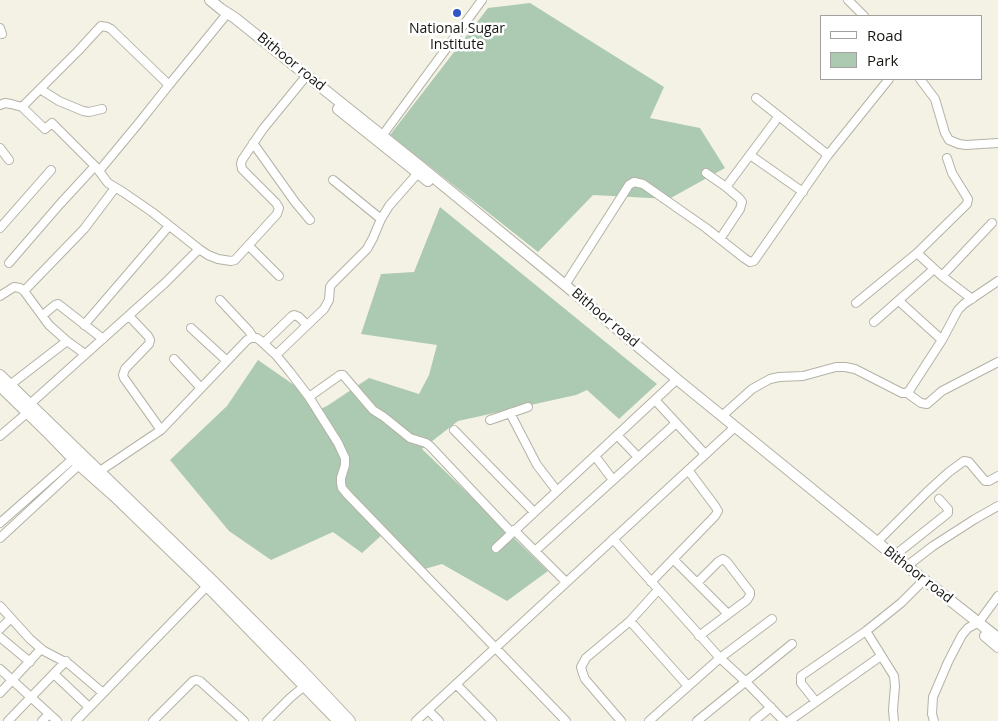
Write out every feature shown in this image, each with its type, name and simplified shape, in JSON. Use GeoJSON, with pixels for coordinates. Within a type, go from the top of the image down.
{"type":"FeatureCollection","features":[{"type":"Feature","properties":{"kind":"street","name":"Bithoor road"},"geometry":{"type":"LineString","coordinates":[[210,0],[224,12],[242,23],[566,285],[734,428],[907,566],[976,624],[998,638]]}},
{"type":"Feature","properties":{"kind":"street"},"geometry":{"type":"LineString","coordinates":[[382,136],[482,0]]}},
{"type":"Feature","properties":{"kind":"street"},"geometry":{"type":"LineString","coordinates":[[848,0],[863,15]]}},
{"type":"Feature","properties":{"kind":"street"},"geometry":{"type":"LineString","coordinates":[[9,263],[60,204],[97,169],[138,124],[224,12],[231,22],[673,383],[734,428],[777,469],[920,584],[976,624],[998,647]]}},
{"type":"Feature","properties":{"kind":"street"},"geometry":{"type":"LineString","coordinates":[[22,107],[100,26],[111,29],[169,85]]}},
{"type":"Feature","properties":{"kind":"street"},"geometry":{"type":"LineString","coordinates":[[0,105],[6,103],[22,107],[45,129],[52,123],[97,169],[108,183],[145,207],[199,249],[213,257],[231,261],[239,257],[249,246],[277,214],[279,208],[246,173],[241,166],[242,160],[253,143],[303,80]]}},
{"type":"Feature","properties":{"kind":"street"},"geometry":{"type":"LineString","coordinates":[[566,285],[630,185],[634,182],[643,184],[744,258],[750,262],[754,261],[828,156],[888,80]]}},
{"type":"Feature","properties":{"kind":"street"},"geometry":{"type":"LineString","coordinates":[[921,80],[935,99],[945,133],[950,140],[966,145],[998,143]]}},
{"type":"Feature","properties":{"kind":"street"},"geometry":{"type":"LineString","coordinates":[[40,89],[82,111],[102,110]]}},
{"type":"Feature","properties":{"kind":"street"},"geometry":{"type":"LineString","coordinates":[[756,98],[828,156]]}},
{"type":"Feature","properties":{"kind":"street"},"geometry":{"type":"LineString","coordinates":[[726,187],[779,116]]}},
{"type":"Feature","properties":{"kind":"street"},"geometry":{"type":"LineString","coordinates":[[253,143],[310,220]]}},
{"type":"Feature","properties":{"kind":"street"},"geometry":{"type":"LineString","coordinates":[[0,148],[9,160]]}},
{"type":"Feature","properties":{"kind":"street"},"geometry":{"type":"LineString","coordinates":[[750,155],[803,192]]}},
{"type":"Feature","properties":{"kind":"street"},"geometry":{"type":"LineString","coordinates":[[856,303],[917,253],[968,202],[952,173],[947,158]]}},
{"type":"Feature","properties":{"kind":"street"},"geometry":{"type":"LineString","coordinates":[[0,228],[51,170]]}},
{"type":"Feature","properties":{"kind":"street"},"geometry":{"type":"LineString","coordinates":[[276,355],[327,304],[332,284],[363,254],[370,245],[389,206],[418,174]]}},
{"type":"Feature","properties":{"kind":"street"},"geometry":{"type":"LineString","coordinates":[[706,174],[726,187],[742,202],[740,209],[720,239]]}},
{"type":"Feature","properties":{"kind":"street"},"geometry":{"type":"LineString","coordinates":[[333,180],[381,219]]}},
{"type":"Feature","properties":{"kind":"street"},"geometry":{"type":"LineString","coordinates":[[24,291],[84,229],[115,188]]}},
{"type":"Feature","properties":{"kind":"street"},"geometry":{"type":"LineString","coordinates":[[942,276],[992,223]]}},
{"type":"Feature","properties":{"kind":"street"},"geometry":{"type":"LineString","coordinates":[[84,325],[169,226]]}},
{"type":"Feature","properties":{"kind":"street"},"geometry":{"type":"LineString","coordinates":[[249,246],[279,276]]}},
{"type":"Feature","properties":{"kind":"street"},"geometry":{"type":"LineString","coordinates":[[0,436],[85,354],[166,283],[199,249]]}},
{"type":"Feature","properties":{"kind":"street"},"geometry":{"type":"LineString","coordinates":[[917,253],[942,276],[972,299]]}},
{"type":"Feature","properties":{"kind":"street"},"geometry":{"type":"LineString","coordinates":[[874,322],[934,269]]}},
{"type":"Feature","properties":{"kind":"street"},"geometry":{"type":"LineString","coordinates":[[907,392],[942,340],[958,310],[998,281]]}},
{"type":"Feature","properties":{"kind":"street"},"geometry":{"type":"LineString","coordinates":[[0,296],[14,287],[24,291],[49,325],[85,354]]}},
{"type":"Feature","properties":{"kind":"street"},"geometry":{"type":"LineString","coordinates":[[220,300],[253,337],[257,338],[276,355],[309,397],[344,454],[345,461],[341,478],[342,488],[566,721]]}},
{"type":"Feature","properties":{"kind":"street"},"geometry":{"type":"LineString","coordinates":[[899,301],[942,340]]}},
{"type":"Feature","properties":{"kind":"street"},"geometry":{"type":"LineString","coordinates":[[43,315],[57,304],[103,339]]}},
{"type":"Feature","properties":{"kind":"street"},"geometry":{"type":"LineString","coordinates":[[264,344],[294,315],[307,326]]}},
{"type":"Feature","properties":{"kind":"street"},"geometry":{"type":"LineString","coordinates":[[129,316],[150,340],[149,344],[125,369],[123,376],[161,430]]}},
{"type":"Feature","properties":{"kind":"street"},"geometry":{"type":"LineString","coordinates":[[192,328],[227,362]]}},
{"type":"Feature","properties":{"kind":"street"},"geometry":{"type":"LineString","coordinates":[[100,471],[161,430],[247,340],[253,337]]}},
{"type":"Feature","properties":{"kind":"street"},"geometry":{"type":"LineString","coordinates":[[5,385],[67,341]]}},
{"type":"Feature","properties":{"kind":"street"},"geometry":{"type":"LineString","coordinates":[[174,359],[201,388]]}},
{"type":"Feature","properties":{"kind":"street"},"geometry":{"type":"LineString","coordinates":[[722,416],[752,389],[770,379],[803,376],[836,367],[850,367],[902,393],[907,392],[923,404],[927,404],[942,391],[998,362]]}},
{"type":"Feature","properties":{"kind":"street"},"geometry":{"type":"LineString","coordinates":[[0,374],[5,385],[80,458],[114,496],[210,583]]}},
{"type":"Feature","properties":{"kind":"street"},"geometry":{"type":"LineString","coordinates":[[309,397],[342,375],[373,410],[410,438],[430,446],[566,582]]}},
{"type":"Feature","properties":{"kind":"street"},"geometry":{"type":"LineString","coordinates":[[496,548],[673,383]]}},
{"type":"Feature","properties":{"kind":"street"},"geometry":{"type":"LineString","coordinates":[[655,400],[705,454]]}},
{"type":"Feature","properties":{"kind":"street"},"geometry":{"type":"LineString","coordinates":[[490,420],[528,407]]}},
{"type":"Feature","properties":{"kind":"street"},"geometry":{"type":"LineString","coordinates":[[510,413],[534,460],[557,491]]}},
{"type":"Feature","properties":{"kind":"street"},"geometry":{"type":"LineString","coordinates":[[535,551],[676,423]]}},
{"type":"Feature","properties":{"kind":"street"},"geometry":{"type":"LineString","coordinates":[[416,721],[734,428]]}},
{"type":"Feature","properties":{"kind":"street"},"geometry":{"type":"LineString","coordinates":[[454,430],[534,512]]}},
{"type":"Feature","properties":{"kind":"street"},"geometry":{"type":"LineString","coordinates":[[617,435],[638,457]]}},
{"type":"Feature","properties":{"kind":"street"},"geometry":{"type":"LineString","coordinates":[[594,456],[613,480]]}},
{"type":"Feature","properties":{"kind":"street"},"geometry":{"type":"LineString","coordinates":[[80,458],[100,471],[308,683],[350,721]]}},
{"type":"Feature","properties":{"kind":"street"},"geometry":{"type":"LineString","coordinates":[[0,523],[80,458]]}},
{"type":"Feature","properties":{"kind":"street"},"geometry":{"type":"LineString","coordinates":[[0,538],[80,458]]}},
{"type":"Feature","properties":{"kind":"street"},"geometry":{"type":"LineString","coordinates":[[877,542],[926,492],[964,461],[969,462],[985,481],[998,476]]}},
{"type":"Feature","properties":{"kind":"street"},"geometry":{"type":"LineString","coordinates":[[651,582],[718,512],[688,470]]}},
{"type":"Feature","properties":{"kind":"street"},"geometry":{"type":"LineString","coordinates":[[894,556],[948,512],[948,509],[939,499]]}},
{"type":"Feature","properties":{"kind":"street"},"geometry":{"type":"LineString","coordinates":[[907,566],[933,546],[998,506]]}},
{"type":"Feature","properties":{"kind":"street"},"geometry":{"type":"LineString","coordinates":[[923,532],[933,546]]}},
{"type":"Feature","properties":{"kind":"street"},"geometry":{"type":"LineString","coordinates":[[613,539],[720,658],[784,721]]}},
{"type":"Feature","properties":{"kind":"street"},"geometry":{"type":"LineString","coordinates":[[673,559],[728,614]]}},
{"type":"Feature","properties":{"kind":"street"},"geometry":{"type":"LineString","coordinates":[[697,583],[723,559],[728,562],[750,592],[747,600],[700,636]]}},
{"type":"Feature","properties":{"kind":"street"},"geometry":{"type":"LineString","coordinates":[[76,721],[210,583]]}},
{"type":"Feature","properties":{"kind":"street"},"geometry":{"type":"LineString","coordinates":[[816,702],[801,683],[800,676],[866,631],[901,603],[920,584]]}},
{"type":"Feature","properties":{"kind":"street"},"geometry":{"type":"LineString","coordinates":[[622,721],[585,679],[581,667],[586,658],[630,621],[658,590]]}},
{"type":"Feature","properties":{"kind":"street"},"geometry":{"type":"LineString","coordinates":[[934,721],[932,714],[933,697],[938,682],[962,635],[968,628],[976,624],[998,596]]}},
{"type":"Feature","properties":{"kind":"street"},"geometry":{"type":"LineString","coordinates":[[0,606],[41,649],[66,661],[103,693]]}},
{"type":"Feature","properties":{"kind":"street"},"geometry":{"type":"LineString","coordinates":[[0,629],[11,618]]}},
{"type":"Feature","properties":{"kind":"street"},"geometry":{"type":"LineString","coordinates":[[649,721],[720,658],[772,619]]}},
{"type":"Feature","properties":{"kind":"street"},"geometry":{"type":"LineString","coordinates":[[630,621],[688,686]]}},
{"type":"Feature","properties":{"kind":"street"},"geometry":{"type":"LineString","coordinates":[[866,631],[892,672],[895,681],[894,721]]}},
{"type":"Feature","properties":{"kind":"street"},"geometry":{"type":"LineString","coordinates":[[0,637],[30,662]]}},
{"type":"Feature","properties":{"kind":"street"},"geometry":{"type":"LineString","coordinates":[[697,721],[792,644]]}},
{"type":"Feature","properties":{"kind":"street"},"geometry":{"type":"LineString","coordinates":[[0,693],[41,649]]}},
{"type":"Feature","properties":{"kind":"street"},"geometry":{"type":"LineString","coordinates":[[789,721],[881,656]]}},
{"type":"Feature","properties":{"kind":"street"},"geometry":{"type":"LineString","coordinates":[[8,721],[66,661]]}},
{"type":"Feature","properties":{"kind":"street"},"geometry":{"type":"LineString","coordinates":[[0,670],[57,721]]}},
{"type":"Feature","properties":{"kind":"street"},"geometry":{"type":"LineString","coordinates":[[54,674],[89,707]]}},
{"type":"Feature","properties":{"kind":"street"},"geometry":{"type":"LineString","coordinates":[[153,721],[196,680],[200,681],[244,721]]}},
{"type":"Feature","properties":{"kind":"street"},"geometry":{"type":"LineString","coordinates":[[267,721],[308,683]]}},
{"type":"Feature","properties":{"kind":"street"},"geometry":{"type":"LineString","coordinates":[[308,683],[338,721]]}},
{"type":"Feature","properties":{"kind":"street"},"geometry":{"type":"LineString","coordinates":[[456,684],[492,721]]}},
{"type":"Feature","properties":{"kind":"street"},"geometry":{"type":"LineString","coordinates":[[754,721],[771,707]]}},
{"type":"Feature","properties":{"kind":"street"},"geometry":{"type":"LineString","coordinates":[[428,710],[439,721]]}},
{"type":"Feature","properties":{"kind":"street"},"geometry":{"type":"LineString","coordinates":[[42,721],[49,714]]}},
{"type":"Feature","properties":{"kind":"green space"},"geometry":{"type":"Polygon","coordinates":[[[530,3],[664,87],[650,118],[700,128],[725,168],[669,199],[593,195],[538,252],[390,135],[488,8],[530,3]]]}},
{"type":"Feature","properties":{"kind":"green space"},"geometry":{"type":"Polygon","coordinates":[[[440,207],[657,384],[619,419],[587,390],[576,395],[458,421],[422,449],[548,571],[507,601],[442,564],[421,570],[383,534],[362,553],[333,532],[271,560],[229,531],[170,460],[227,406],[258,360],[307,394],[320,409],[369,378],[419,394],[429,375],[437,345],[361,334],[381,274],[414,272],[440,207]]]}},
{"type":"Feature","properties":{"kind":"place","name":"National Sugar Institute"},"geometry":{"type":"Point","coordinates":[457,13]}}]}
